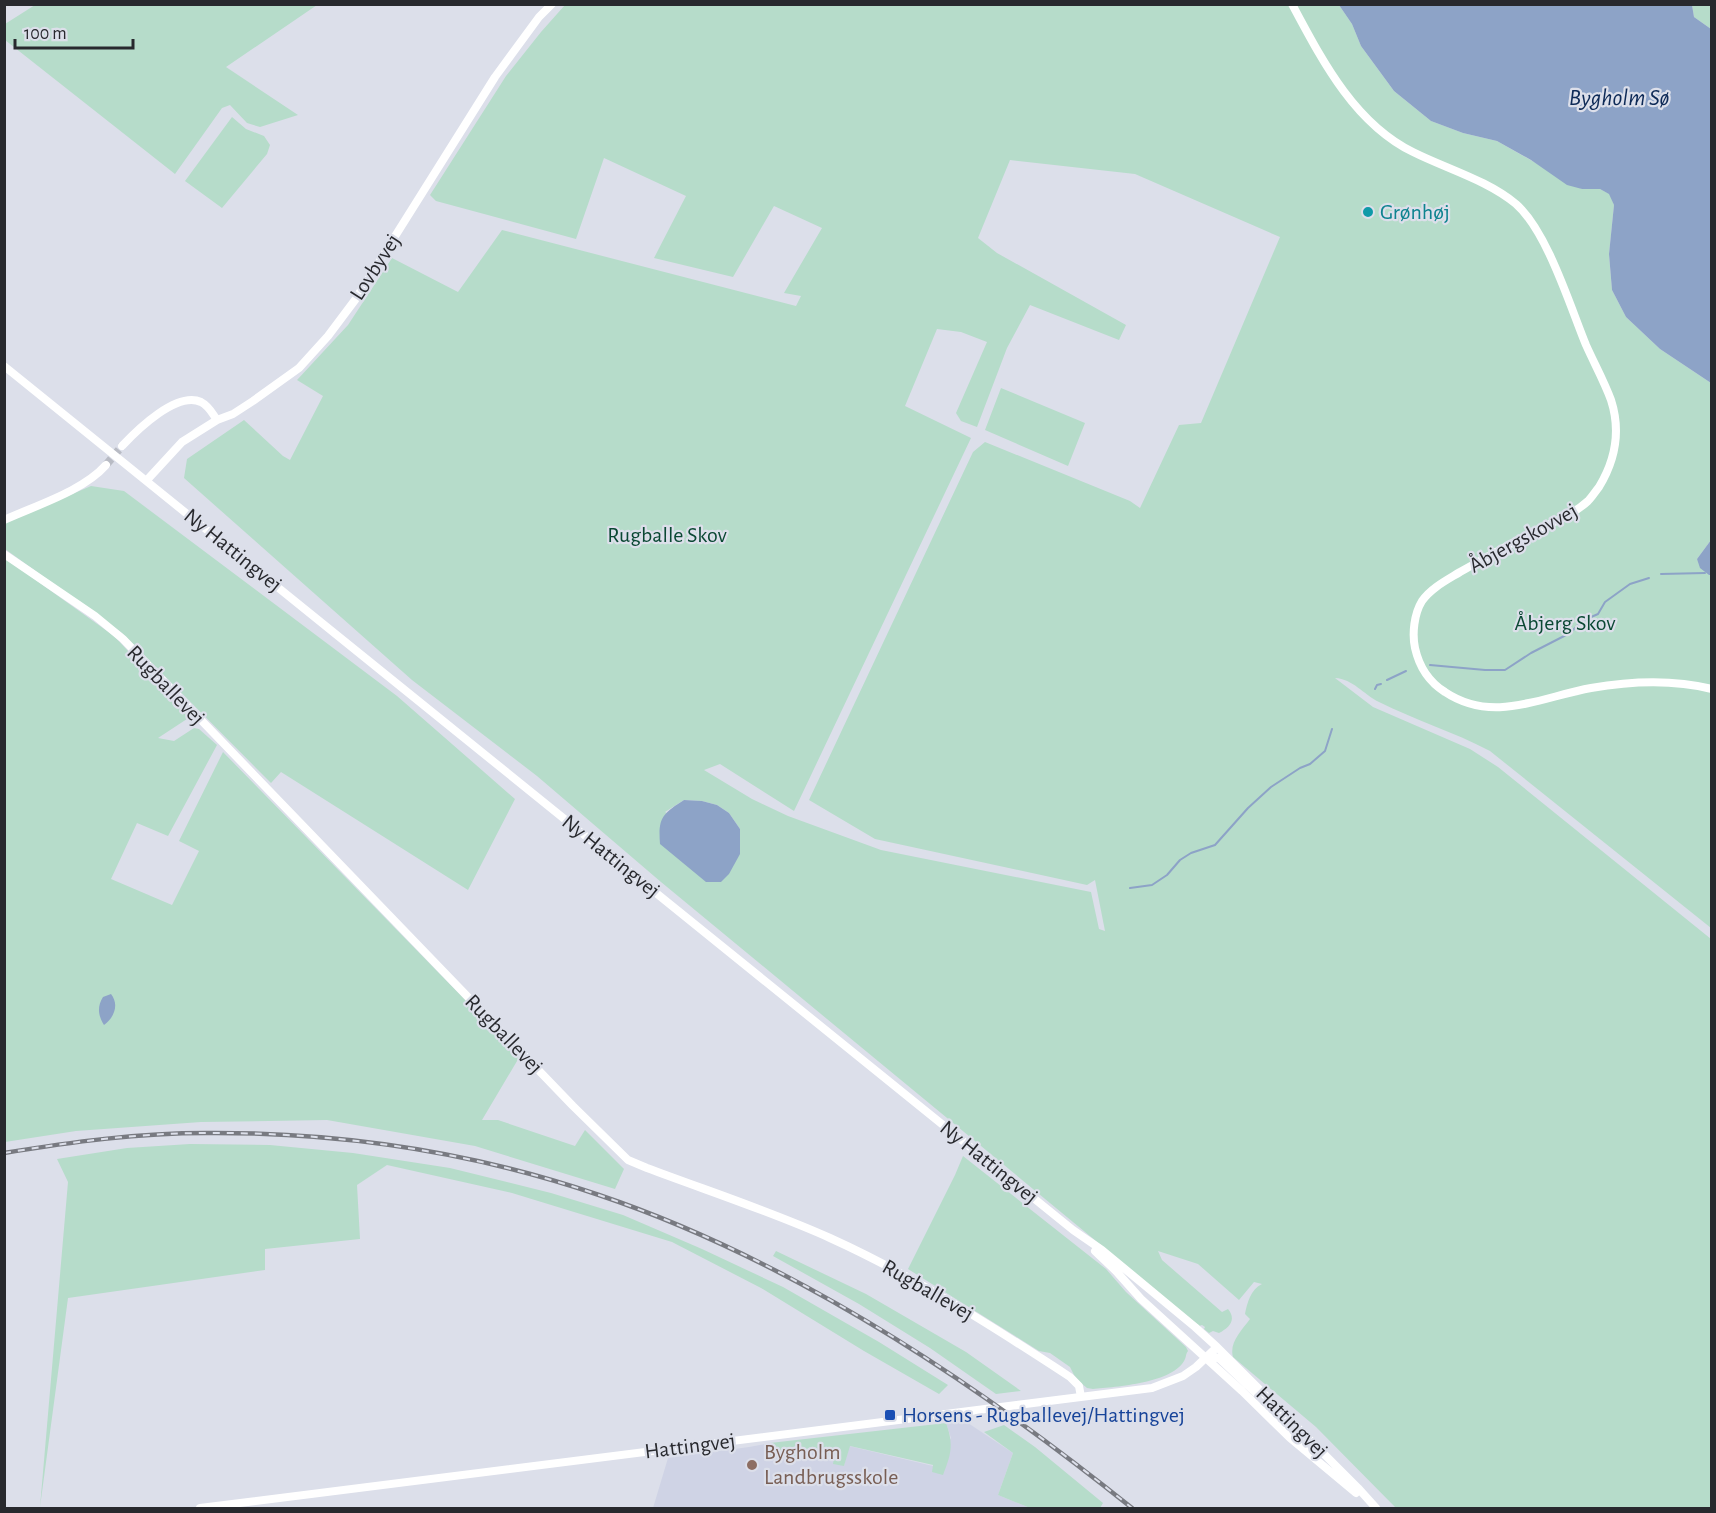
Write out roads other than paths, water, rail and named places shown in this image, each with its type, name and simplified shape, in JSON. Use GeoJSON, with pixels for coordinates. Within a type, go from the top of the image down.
{"type":"FeatureCollection","features":[{"type":"Feature","properties":{"kind":"street","name":"Lovbyvej"},"geometry":{"type":"LineString","coordinates":[[147,480],[182,442],[217,420],[232,414],[284,379],[299,368],[328,336],[355,300],[495,77],[519,42],[552,4]]}},
{"type":"Feature","properties":{"kind":"street","name":"Åbjergskovvej"},"geometry":{"type":"LineString","coordinates":[[1292,4],[1341,89],[1376,127],[1411,151],[1492,189],[1515,204],[1529,218],[1550,256],[1588,350],[1610,397],[1616,417],[1617,439],[1614,454],[1605,477],[1585,504],[1439,585],[1422,602],[1415,622],[1413,639],[1417,660],[1431,681],[1444,692],[1465,703],[1488,708],[1529,705],[1590,688],[1644,681],[1712,689]]}},
{"type":"Feature","properties":{"kind":"street","name":"Ny Hattingvej"},"geometry":{"type":"LineString","coordinates":[[4,366],[1074,1230],[1102,1250],[1217,1347]]}},
{"type":"Feature","properties":{"kind":"street"},"geometry":{"type":"LineString","coordinates":[[122,446],[142,425],[186,400],[200,401],[209,407],[217,420]]}},
{"type":"Feature","properties":{"kind":"street"},"geometry":{"type":"LineString","coordinates":[[4,520],[82,485],[106,465]]}},
{"type":"Feature","properties":{"kind":"street","name":"Rugballevej"},"geometry":{"type":"LineString","coordinates":[[4,554],[95,616],[123,639],[628,1160],[774,1215],[882,1263],[934,1291],[1061,1372],[1079,1386],[1081,1397]]}},
{"type":"Feature","properties":{"kind":"street","name":"Hattingvej"},"geometry":{"type":"LineString","coordinates":[[1074,1230],[1141,1299],[1290,1438],[1375,1509]]}},
{"type":"Feature","properties":{"kind":"street","name":"Hattingvej"},"geometry":{"type":"LineString","coordinates":[[200,1509],[1152,1388],[1183,1376],[1217,1347],[1370,1499],[1375,1509]]}},
{"type":"Feature","properties":{"kind":"street"},"geometry":{"type":"LineString","coordinates":[[1206,1358],[1220,1359],[1272,1409],[1297,1426]]}},
{"type":"Feature","properties":{"kind":"water","name":"Bygholm Sø"},"geometry":{"type":"Polygon","coordinates":[[[1339,5],[1692,5],[1694,17],[1711,29],[1711,383],[1660,349],[1626,317],[1612,290],[1609,254],[1614,205],[1609,194],[1600,189],[1582,189],[1567,185],[1531,160],[1497,141],[1463,133],[1431,121],[1394,91],[1361,46],[1352,24],[1339,5]]]}},
{"type":"Feature","properties":{"kind":"water"},"geometry":{"type":"Polygon","coordinates":[[[1711,540],[1711,575],[1709,575],[1700,568],[1697,559],[1711,540]]]}},
{"type":"Feature","properties":{"kind":"water"},"geometry":{"type":"Polygon","coordinates":[[[684,800],[717,805],[729,813],[740,829],[740,854],[729,874],[721,882],[706,882],[660,844],[660,828],[663,818],[666,813],[684,800]]]}},
{"type":"Feature","properties":{"kind":"water"},"geometry":{"type":"Polygon","coordinates":[[[111,994],[115,1002],[115,1010],[104,1025],[99,1008],[103,997],[111,994]]]}},
{"type":"Feature","properties":{"kind":"waterway"},"geometry":{"type":"LineString","coordinates":[[1661,574],[1705,573]]}},
{"type":"Feature","properties":{"kind":"waterway"},"geometry":{"type":"LineString","coordinates":[[1430,665],[1505,670],[1531,653],[1570,633],[1582,621],[1598,614],[1605,602],[1630,584],[1649,578]]}},
{"type":"Feature","properties":{"kind":"waterway"},"geometry":{"type":"LineString","coordinates":[[1387,680],[1406,671]]}},
{"type":"Feature","properties":{"kind":"waterway"},"geometry":{"type":"LineString","coordinates":[[1375,689],[1381,684]]}},
{"type":"Feature","properties":{"kind":"waterway"},"geometry":{"type":"LineString","coordinates":[[1130,888],[1152,885],[1191,853],[1215,845],[1248,808],[1271,787],[1310,764],[1325,751],[1332,729]]}},
{"type":"Feature","properties":{"kind":"tunnel"},"geometry":{"type":"LineString","coordinates":[[106,465],[122,446]]}},
{"type":"Feature","properties":{"kind":"railway"},"geometry":{"type":"LineString","coordinates":[[4,1153],[130,1136],[181,1133],[306,1136],[454,1156],[503,1167],[599,1195],[671,1222],[741,1253],[879,1328],[945,1370],[1009,1415],[1132,1508]]}},
{"type":"Feature","properties":{"kind":"place","name":"Grønhøj"},"geometry":{"type":"Point","coordinates":[1368,212]}},
{"type":"Feature","properties":{"kind":"place","name":"Horsens - Rugballevej/Hattingvej"},"geometry":{"type":"Point","coordinates":[890,1415]}},
{"type":"Feature","properties":{"kind":"place","name":"Bygholm Landbrugsskole"},"geometry":{"type":"Point","coordinates":[752,1465]}},
{"type":"Feature","properties":{"kind":"park label","name":"Rugballe Skov"},"geometry":{"type":"Point","coordinates":[667,535]}},
{"type":"Feature","properties":{"kind":"park label","name":"Åbjerg Skov"},"geometry":{"type":"Point","coordinates":[1565,623]}}]}
